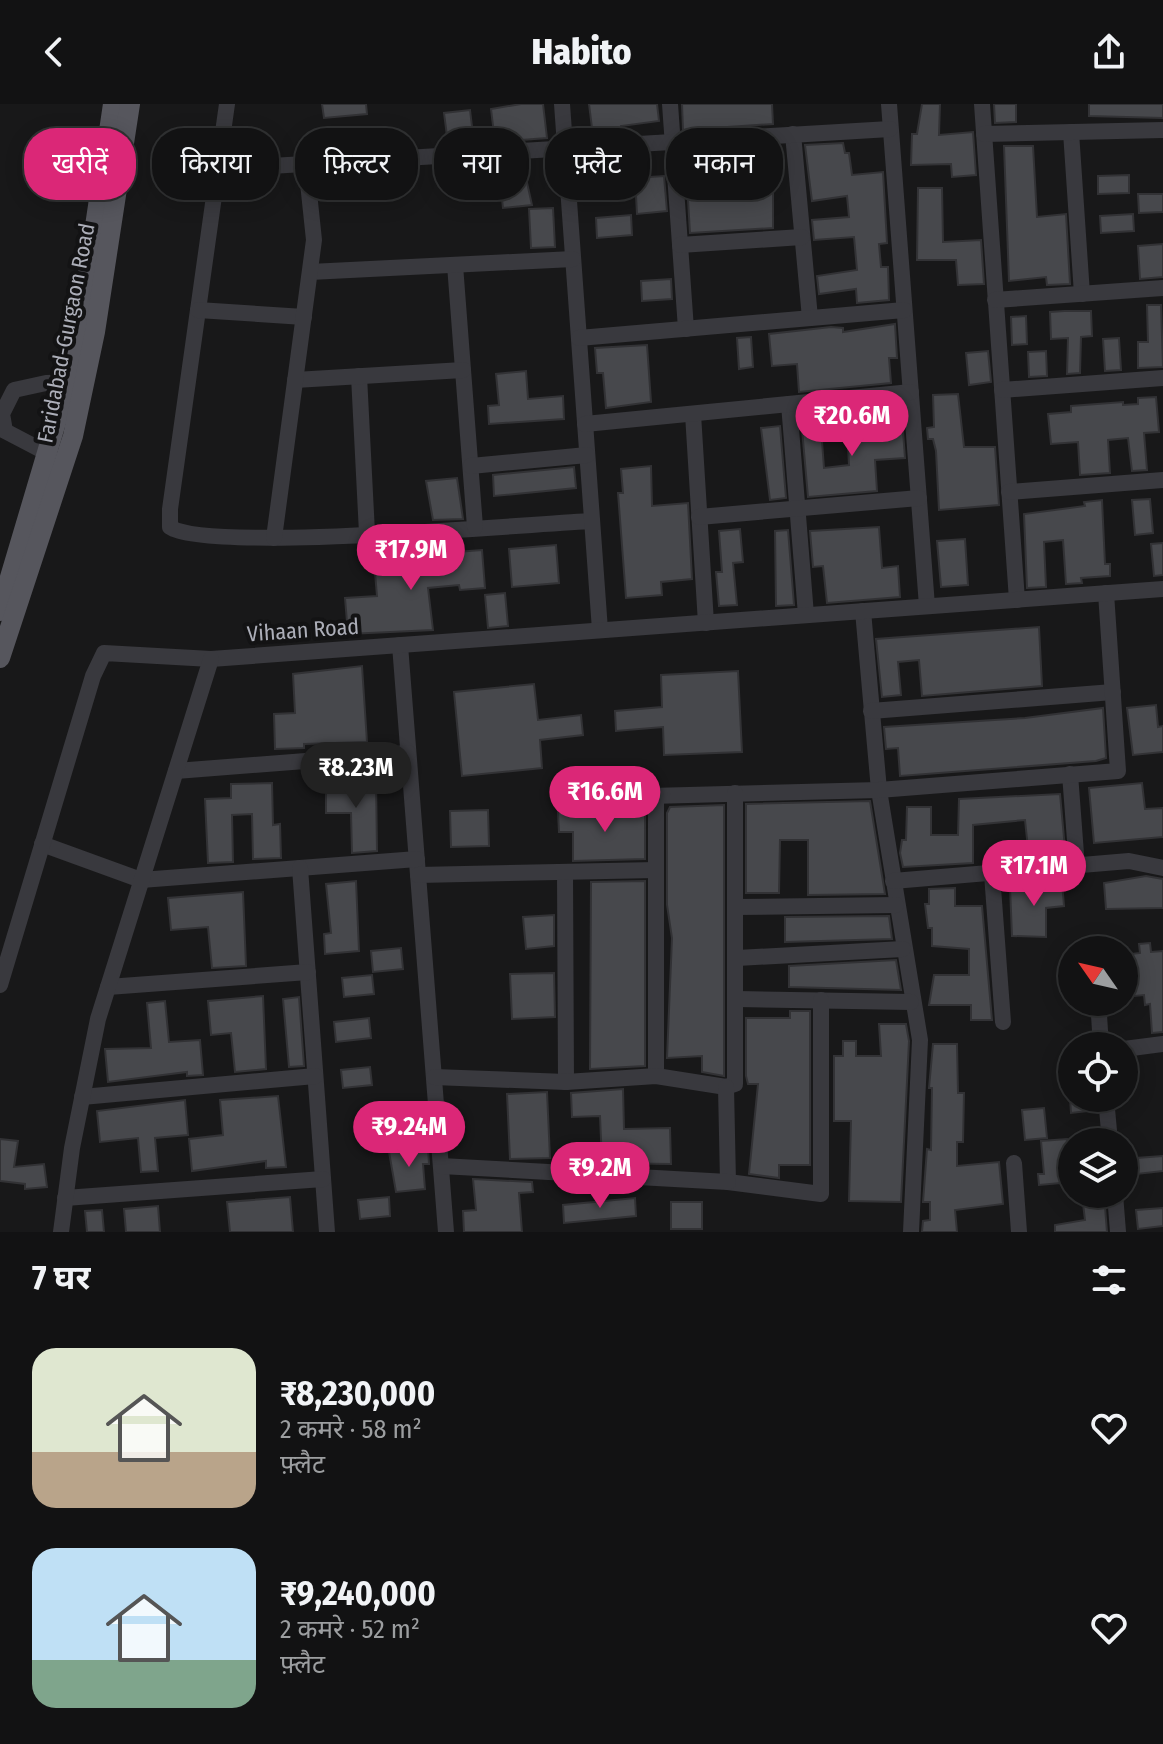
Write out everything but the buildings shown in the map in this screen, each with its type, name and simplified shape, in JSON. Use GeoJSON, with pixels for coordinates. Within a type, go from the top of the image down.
{"type":"FeatureCollection","features":[{"type":"Feature","properties":{"kind":"main road","name":"Faridabad-Gurgaon Road"},"geometry":{"type":"LineString","coordinates":[[0,658],[73,436],[76,355],[113,104]]}},
{"type":"Feature","properties":{"kind":"main road","name":"Faridabad-Gurgaon Road"},"geometry":{"type":"LineString","coordinates":[[0,611],[49,454],[77,382],[130,104]]}},
{"type":"Feature","properties":{"kind":"street"},"geometry":{"type":"LineString","coordinates":[[224,128],[227,104]]}},
{"type":"Feature","properties":{"kind":"street"},"geometry":{"type":"LineString","coordinates":[[562,104],[564,128]]}},
{"type":"Feature","properties":{"kind":"street"},"geometry":{"type":"LineString","coordinates":[[670,104],[672,128]]}},
{"type":"Feature","properties":{"kind":"street"},"geometry":{"type":"LineString","coordinates":[[889,104],[927,606]]}},
{"type":"Feature","properties":{"kind":"street"},"geometry":{"type":"LineString","coordinates":[[982,104],[1017,600]]}},
{"type":"Feature","properties":{"kind":"street"},"geometry":{"type":"LineString","coordinates":[[783,135],[890,129]]}},
{"type":"Feature","properties":{"kind":"street"},"geometry":{"type":"LineString","coordinates":[[984,134],[1163,130]]}},
{"type":"Feature","properties":{"kind":"street"},"geometry":{"type":"LineString","coordinates":[[1071,132],[1082,294]]}},
{"type":"Feature","properties":{"kind":"street"},"geometry":{"type":"LineString","coordinates":[[793,134],[810,318]]}},
{"type":"Feature","properties":{"kind":"street"},"geometry":{"type":"LineString","coordinates":[[418,157],[545,149]]}},
{"type":"Feature","properties":{"kind":"street"},"geometry":{"type":"LineString","coordinates":[[214,200],[170,527],[186,535],[274,538],[592,521]]}},
{"type":"Feature","properties":{"kind":"street"},"geometry":{"type":"LineString","coordinates":[[274,538],[314,240],[310,200]]}},
{"type":"Feature","properties":{"kind":"street"},"geometry":{"type":"LineString","coordinates":[[569,200],[600,630]]}},
{"type":"Feature","properties":{"kind":"street"},"geometry":{"type":"LineString","coordinates":[[677,200],[686,329]]}},
{"type":"Feature","properties":{"kind":"street"},"geometry":{"type":"LineString","coordinates":[[680,245],[802,237]]}},
{"type":"Feature","properties":{"kind":"street"},"geometry":{"type":"LineString","coordinates":[[310,272],[573,259]]}},
{"type":"Feature","properties":{"kind":"street"},"geometry":{"type":"LineString","coordinates":[[455,265],[475,527]]}},
{"type":"Feature","properties":{"kind":"street"},"geometry":{"type":"LineString","coordinates":[[995,300],[1163,288]]}},
{"type":"Feature","properties":{"kind":"street"},"geometry":{"type":"LineString","coordinates":[[198,310],[304,317]]}},
{"type":"Feature","properties":{"kind":"street"},"geometry":{"type":"LineString","coordinates":[[579,338],[904,310]]}},
{"type":"Feature","properties":{"kind":"street"},"geometry":{"type":"LineString","coordinates":[[295,380],[463,370]]}},
{"type":"Feature","properties":{"kind":"street"},"geometry":{"type":"LineString","coordinates":[[359,376],[367,533]]}},
{"type":"Feature","properties":{"kind":"street"},"geometry":{"type":"LineString","coordinates":[[1002,390],[1163,378]]}},
{"type":"Feature","properties":{"kind":"street"},"geometry":{"type":"LineString","coordinates":[[49,454],[5,431],[2,414],[14,390],[77,382]]}},
{"type":"Feature","properties":{"kind":"street"},"geometry":{"type":"LineString","coordinates":[[585,424],[911,392]]}},
{"type":"Feature","properties":{"kind":"street"},"geometry":{"type":"LineString","coordinates":[[789,404],[806,615]]}},
{"type":"Feature","properties":{"kind":"street"},"geometry":{"type":"LineString","coordinates":[[693,414],[706,623]]}},
{"type":"Feature","properties":{"kind":"street"},"geometry":{"type":"LineString","coordinates":[[471,466],[587,455]]}},
{"type":"Feature","properties":{"kind":"street"},"geometry":{"type":"LineString","coordinates":[[1009,492],[1163,480]]}},
{"type":"Feature","properties":{"kind":"street"},"geometry":{"type":"LineString","coordinates":[[699,517],[919,498]]}},
{"type":"Feature","properties":{"kind":"street","name":"Vihaan Road"},"geometry":{"type":"LineString","coordinates":[[42,844],[93,676],[104,653],[211,659],[1163,589]]}},
{"type":"Feature","properties":{"kind":"street"},"geometry":{"type":"LineString","coordinates":[[575,798],[879,790],[1118,771],[1106,593]]}},
{"type":"Feature","properties":{"kind":"street"},"geometry":{"type":"LineString","coordinates":[[863,611],[879,790],[911,1002],[920,1040],[911,1232]]}},
{"type":"Feature","properties":{"kind":"street"},"geometry":{"type":"LineString","coordinates":[[400,645],[446,1232]]}},
{"type":"Feature","properties":{"kind":"street"},"geometry":{"type":"LineString","coordinates":[[61,1232],[82,1097],[108,987],[211,659]]}},
{"type":"Feature","properties":{"kind":"street"},"geometry":{"type":"LineString","coordinates":[[871,711],[1113,692]]}},
{"type":"Feature","properties":{"kind":"street"},"geometry":{"type":"LineString","coordinates":[[176,771],[408,753]]}},
{"type":"Feature","properties":{"kind":"street"},"geometry":{"type":"LineString","coordinates":[[1070,774],[1077,867]]}},
{"type":"Feature","properties":{"kind":"street"},"geometry":{"type":"LineString","coordinates":[[434,1077],[566,1082],[656,1076],[726,1087],[735,1084],[735,793]]}},
{"type":"Feature","properties":{"kind":"street"},"geometry":{"type":"LineString","coordinates":[[656,795],[656,1076]]}},
{"type":"Feature","properties":{"kind":"street"},"geometry":{"type":"LineString","coordinates":[[0,985],[42,844],[141,880],[300,868],[418,867],[565,873],[656,870]]}},
{"type":"Feature","properties":{"kind":"street"},"geometry":{"type":"LineString","coordinates":[[893,881],[1129,861],[1163,868]]}},
{"type":"Feature","properties":{"kind":"street"},"geometry":{"type":"LineString","coordinates":[[300,868],[327,1232]]}},
{"type":"Feature","properties":{"kind":"street"},"geometry":{"type":"LineString","coordinates":[[565,873],[566,1082]]}},
{"type":"Feature","properties":{"kind":"street"},"geometry":{"type":"LineString","coordinates":[[992,874],[1003,1022]]}},
{"type":"Feature","properties":{"kind":"street"},"geometry":{"type":"LineString","coordinates":[[736,907],[896,905]]}},
{"type":"Feature","properties":{"kind":"street"},"geometry":{"type":"LineString","coordinates":[[737,958],[903,949]]}},
{"type":"Feature","properties":{"kind":"street"},"geometry":{"type":"LineString","coordinates":[[108,987],[308,972]]}},
{"type":"Feature","properties":{"kind":"street"},"geometry":{"type":"LineString","coordinates":[[737,999],[911,1002]]}},
{"type":"Feature","properties":{"kind":"street"},"geometry":{"type":"LineString","coordinates":[[441,1166],[728,1182],[821,1194],[821,1000]]}},
{"type":"Feature","properties":{"kind":"street"},"geometry":{"type":"LineString","coordinates":[[1138,1047],[1163,1044]]}},
{"type":"Feature","properties":{"kind":"street"},"geometry":{"type":"LineString","coordinates":[[82,1097],[315,1076]]}},
{"type":"Feature","properties":{"kind":"street"},"geometry":{"type":"LineString","coordinates":[[726,1087],[728,1182]]}},
{"type":"Feature","properties":{"kind":"street"},"geometry":{"type":"LineString","coordinates":[[1014,1163],[1019,1232]]}},
{"type":"Feature","properties":{"kind":"street"},"geometry":{"type":"LineString","coordinates":[[65,1198],[323,1179]]}},
{"type":"Feature","properties":{"kind":"street"},"geometry":{"type":"LineString","coordinates":[[1116,1208],[1118,1232]]}}]}
